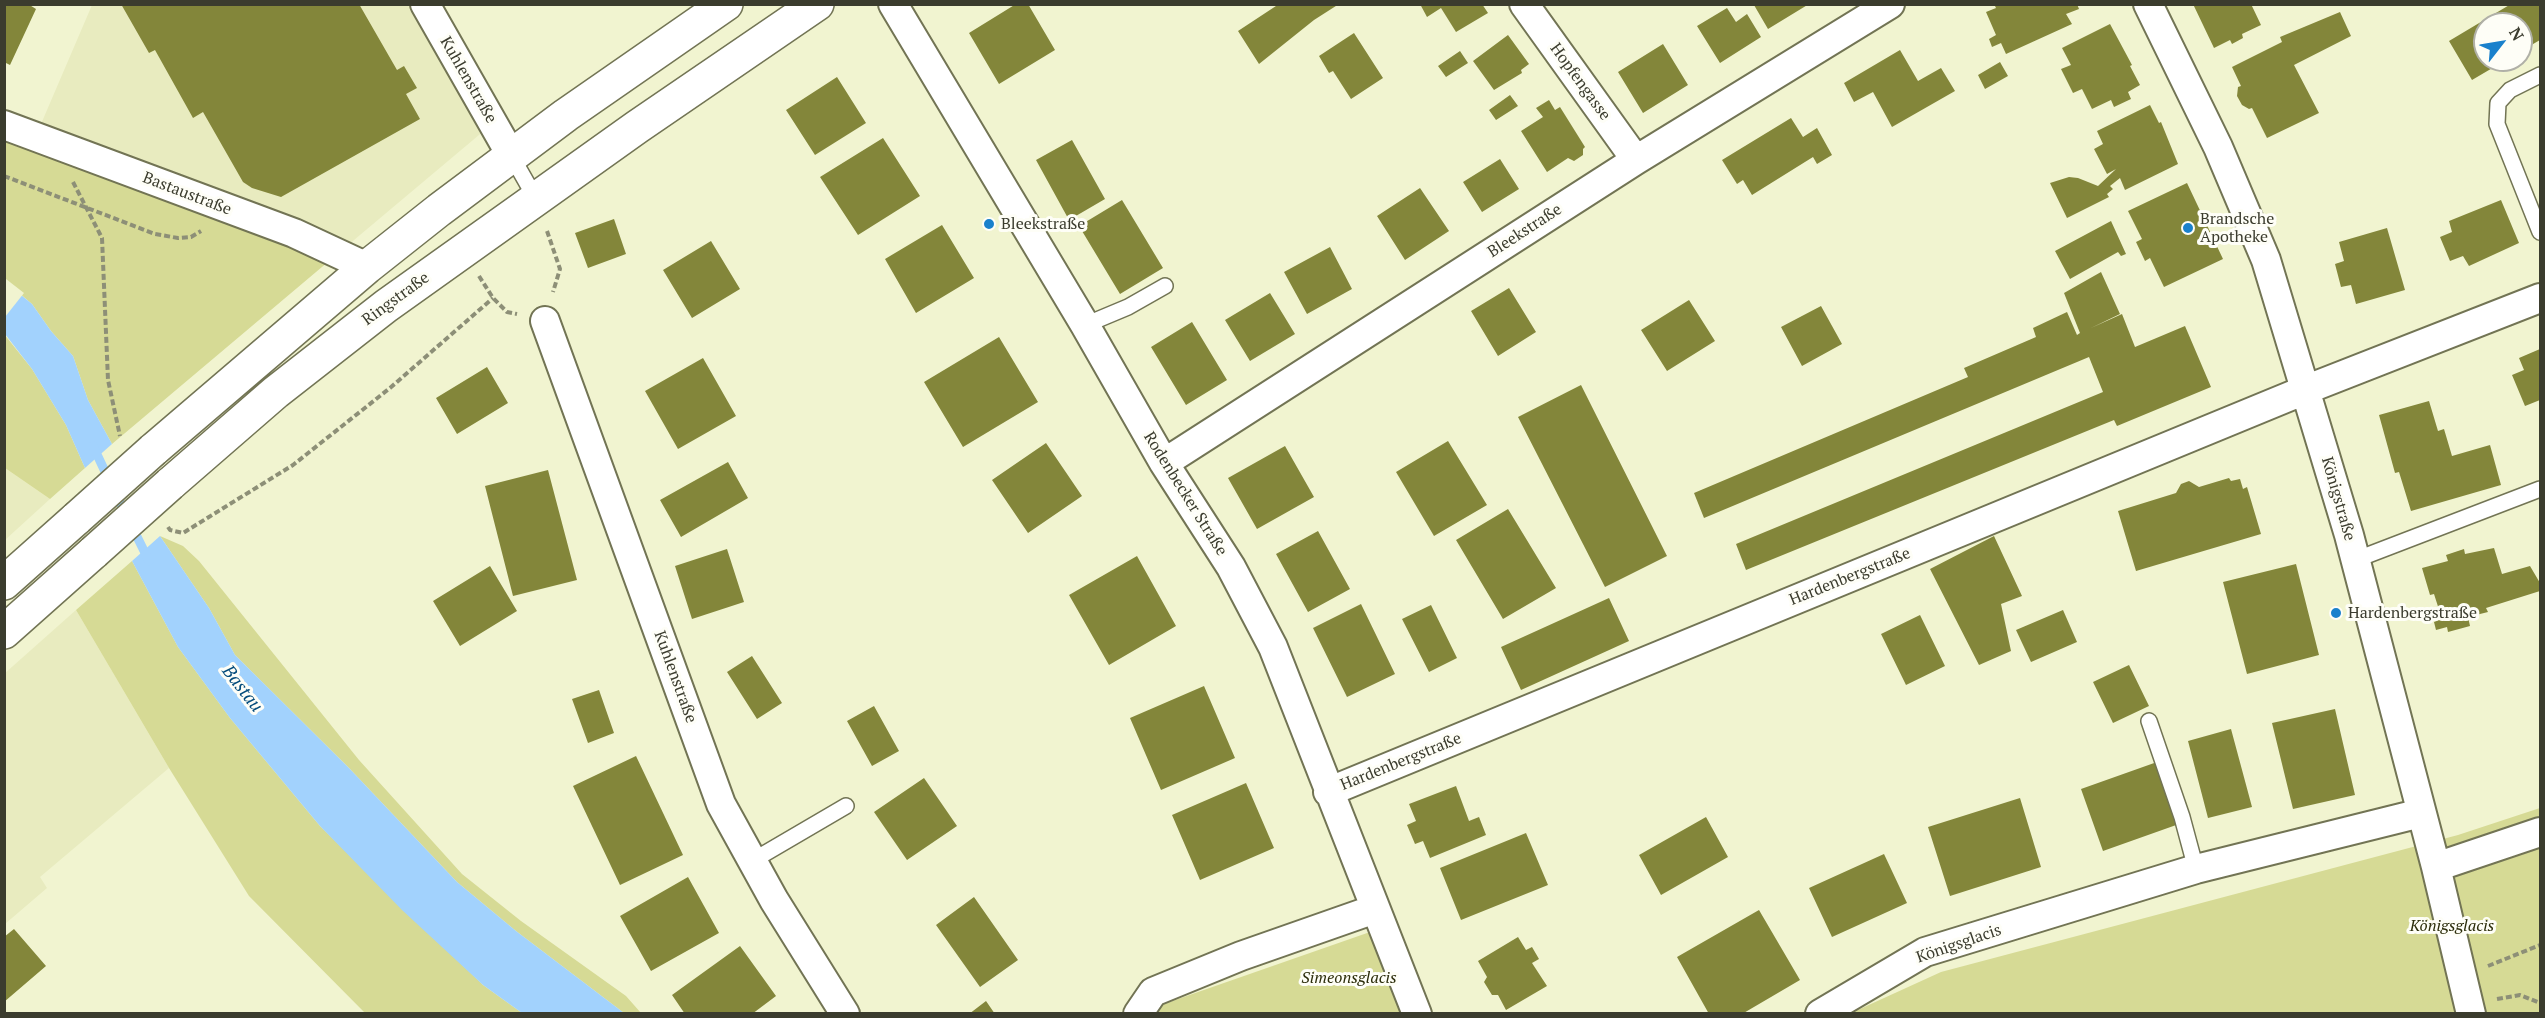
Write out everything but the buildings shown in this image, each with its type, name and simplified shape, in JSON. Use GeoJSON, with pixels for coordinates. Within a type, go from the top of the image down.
{"type":"FeatureCollection","features":[{"type":"Feature","properties":{"kind":"main road"},"geometry":{"type":"LineString","coordinates":[[4,583],[153,450],[367,267],[511,155],[726,4]]}},
{"type":"Feature","properties":{"kind":"main road","name":"Ringstraße"},"geometry":{"type":"LineString","coordinates":[[4,632],[170,484],[330,348],[727,64],[817,4]]}},
{"type":"Feature","properties":{"kind":"street","name":"Kuhlenstraße"},"geometry":{"type":"LineString","coordinates":[[425,4],[511,155]]}},
{"type":"Feature","properties":{"kind":"street","name":"Rodenbecker Straße"},"geometry":{"type":"LineString","coordinates":[[893,4],[1085,325],[1164,463],[1231,567],[1273,646],[1328,792],[1417,1014]]}},
{"type":"Feature","properties":{"kind":"street","name":"Hopfengasse"},"geometry":{"type":"LineString","coordinates":[[1524,4],[1636,160]]}},
{"type":"Feature","properties":{"kind":"street","name":"Bleekstraße"},"geometry":{"type":"LineString","coordinates":[[1164,463],[1636,160],[1890,4]]}},
{"type":"Feature","properties":{"kind":"street","name":"Königstraße"},"geometry":{"type":"LineString","coordinates":[[2148,4],[2218,147],[2266,260],[2355,560],[2436,867],[2471,1013]]}},
{"type":"Feature","properties":{"kind":"street","name":"Bastaustraße"},"geometry":{"type":"LineString","coordinates":[[4,125],[294,233],[367,267]]}},
{"type":"Feature","properties":{"kind":"street","name":"Hardenbergstraße"},"geometry":{"type":"LineString","coordinates":[[1328,792],[2305,390],[2541,298]]}},
{"type":"Feature","properties":{"kind":"street","name":"Kuhlenstraße"},"geometry":{"type":"LineString","coordinates":[[545,321],[721,804],[824,983],[845,1014]]}},
{"type":"Feature","properties":{"kind":"street","name":"Königsglacis"},"geometry":{"type":"LineString","coordinates":[[1820,1014],[1925,952],[2196,869],[2421,813]]}},
{"type":"Feature","properties":{"kind":"street"},"geometry":{"type":"LineString","coordinates":[[2436,867],[2541,832]]}},
{"type":"Feature","properties":{"kind":"street"},"geometry":{"type":"LineString","coordinates":[[1138,1014],[1153,992],[1241,956],[1375,909]]}},
{"type":"Feature","properties":{"kind":"lane"},"geometry":{"type":"LineString","coordinates":[[2541,75],[2511,90],[2498,103],[2497,124],[2541,232]]}},
{"type":"Feature","properties":{"kind":"lane"},"geometry":{"type":"LineString","coordinates":[[511,155],[536,199]]}},
{"type":"Feature","properties":{"kind":"lane"},"geometry":{"type":"LineString","coordinates":[[1085,325],[1128,307],[1165,286]]}},
{"type":"Feature","properties":{"kind":"lane"},"geometry":{"type":"LineString","coordinates":[[2355,560],[2541,489]]}},
{"type":"Feature","properties":{"kind":"lane"},"geometry":{"type":"LineString","coordinates":[[2149,721],[2182,817],[2196,869]]}},
{"type":"Feature","properties":{"kind":"lane"},"geometry":{"type":"LineString","coordinates":[[752,861],[846,806]]}},
{"type":"Feature","properties":{"kind":"path"},"geometry":{"type":"LineString","coordinates":[[4,176],[155,234],[178,238],[191,237],[237,213]]}},
{"type":"Feature","properties":{"kind":"path"},"geometry":{"type":"LineString","coordinates":[[536,199],[560,269],[545,321]]}},
{"type":"Feature","properties":{"kind":"path"},"geometry":{"type":"LineString","coordinates":[[2461,977],[2541,945]]}},
{"type":"Feature","properties":{"kind":"path"},"geometry":{"type":"LineString","coordinates":[[2471,1013],[2499,998],[2520,994],[2541,1003]]}},
{"type":"Feature","properties":{"kind":"shaded area"},"geometry":{"type":"Polygon","coordinates":[[[92,5],[433,5],[498,119],[335,256],[32,145],[92,5]]]}},
{"type":"Feature","properties":{"kind":"shaded area"},"geometry":{"type":"Polygon","coordinates":[[[5,468],[50,499],[5,540],[5,468]]]}},
{"type":"Feature","properties":{"kind":"shaded area"},"geometry":{"type":"Polygon","coordinates":[[[76,610],[169,768],[40,877],[47,888],[5,924],[4,674],[76,610]]]}},
{"type":"Feature","properties":{"kind":"green space"},"geometry":{"type":"Polygon","coordinates":[[[4,135],[335,256],[112,444],[88,400],[73,356],[32,304],[5,281],[4,135]]]}},
{"type":"Feature","properties":{"kind":"green space"},"geometry":{"type":"Polygon","coordinates":[[[4,334],[32,369],[66,425],[85,468],[50,499],[5,468],[4,334]]]}},
{"type":"Feature","properties":{"kind":"green space"},"geometry":{"type":"Polygon","coordinates":[[[160,536],[183,546],[199,561],[359,760],[462,874],[521,921],[626,996],[641,1013],[624,1013],[516,931],[457,882],[349,768],[235,655],[209,608],[160,536]]]}},
{"type":"Feature","properties":{"kind":"green space"},"geometry":{"type":"Polygon","coordinates":[[[132,561],[178,647],[230,718],[320,826],[483,985],[522,1013],[365,1013],[249,896],[169,768],[76,610],[132,561]]]}},
{"type":"Feature","properties":{"kind":"green space","name":"Königsglacis"},"geometry":{"type":"Polygon","coordinates":[[[2540,808],[2540,1013],[1849,1014],[1941,972],[2458,835],[2540,808]]]}},
{"type":"Feature","properties":{"kind":"green space","name":"Simeonsglacis"},"geometry":{"type":"Polygon","coordinates":[[[1370,932],[1407,1014],[1153,1014],[1158,1006],[1370,932]]]}},
{"type":"Feature","properties":{"kind":"water"},"geometry":{"type":"Polygon","coordinates":[[[4,281],[32,304],[73,356],[88,400],[112,444],[85,468],[66,425],[32,369],[5,334],[4,281]]]}},
{"type":"Feature","properties":{"kind":"water"},"geometry":{"type":"Polygon","coordinates":[[[160,536],[209,608],[235,655],[349,768],[457,882],[516,931],[624,1013],[522,1013],[483,985],[402,910],[320,826],[230,718],[178,647],[132,561],[160,536]]]}},
{"type":"Feature","properties":{"kind":"pier"},"geometry":{"type":"Polygon","coordinates":[[[6,279],[24,293],[5,317],[4,281],[6,279]]]}},
{"type":"Feature","properties":{"kind":"waterway","name":"Bastau"},"geometry":{"type":"LineString","coordinates":[[93,446],[109,480]]}},
{"type":"Feature","properties":{"kind":"waterway","name":"Bastau"},"geometry":{"type":"LineString","coordinates":[[115,492],[149,561]]}},
{"type":"Feature","properties":{"kind":"place","name":"Bleekstraße"},"geometry":{"type":"Point","coordinates":[989,224]}},
{"type":"Feature","properties":{"kind":"place","name":"Brandsche Apotheke"},"geometry":{"type":"Point","coordinates":[2188,228]}},
{"type":"Feature","properties":{"kind":"place","name":"Hardenbergstraße"},"geometry":{"type":"Point","coordinates":[2336,613]}}]}
